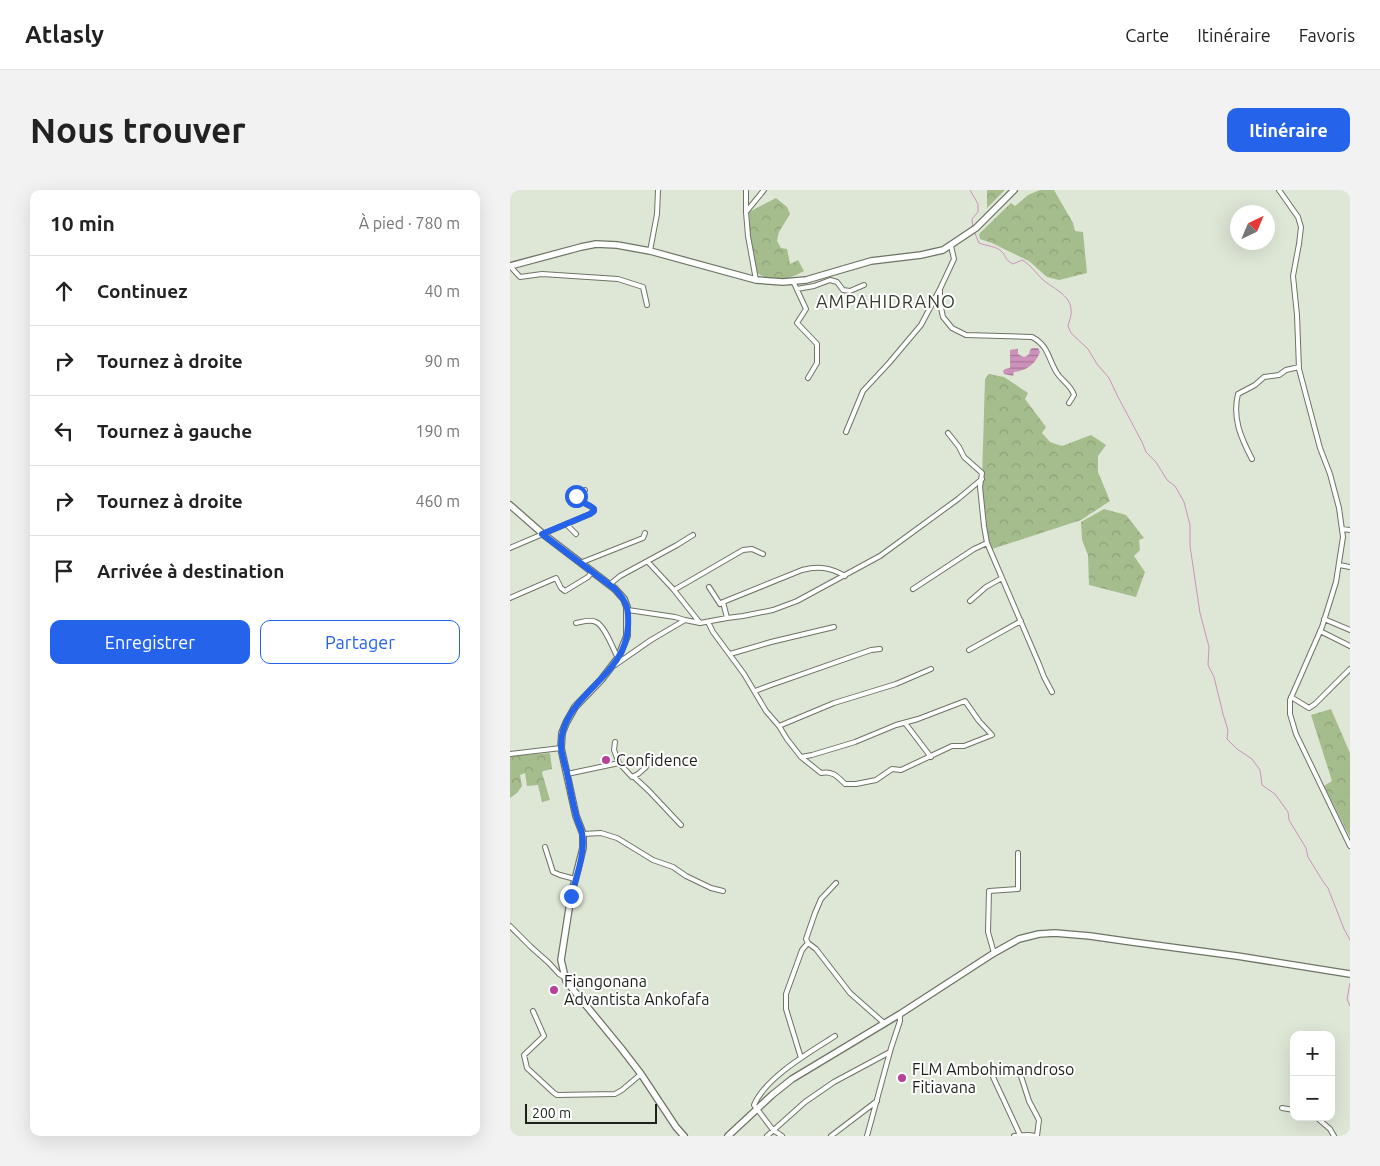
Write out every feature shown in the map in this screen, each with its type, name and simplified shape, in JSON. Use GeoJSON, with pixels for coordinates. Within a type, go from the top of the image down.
{"type":"FeatureCollection","features":[{"type":"Feature","properties":{"kind":"street"},"geometry":{"type":"LineString","coordinates":[[650,251],[657,214],[658,190]]}},
{"type":"Feature","properties":{"kind":"street"},"geometry":{"type":"LineString","coordinates":[[746,190],[748,236],[756,280]]}},
{"type":"Feature","properties":{"kind":"street"},"geometry":{"type":"LineString","coordinates":[[746,212],[764,190]]}},
{"type":"Feature","properties":{"kind":"street"},"geometry":{"type":"LineString","coordinates":[[647,305],[643,287],[618,279],[542,274],[520,277],[510,266],[581,246],[596,244],[617,245],[650,251],[756,280],[806,280],[871,261],[930,254],[943,250],[973,230],[1014,190]]}},
{"type":"Feature","properties":{"kind":"street"},"geometry":{"type":"LineString","coordinates":[[1279,190],[1298,217],[1301,227],[1293,276],[1299,367],[1308,406],[1339,508],[1343,537],[1336,582],[1320,631],[1291,697],[1290,714],[1296,734],[1350,846]]}},
{"type":"Feature","properties":{"kind":"street"},"geometry":{"type":"LineString","coordinates":[[846,432],[863,391],[921,325],[954,260],[951,246]]}},
{"type":"Feature","properties":{"kind":"street"},"geometry":{"type":"LineString","coordinates":[[797,289],[814,286],[830,280],[837,282],[843,290],[850,291],[864,285]]}},
{"type":"Feature","properties":{"kind":"street"},"geometry":{"type":"LineString","coordinates":[[793,281],[806,309],[797,323],[817,344],[817,363],[808,378]]}},
{"type":"Feature","properties":{"kind":"street"},"geometry":{"type":"LineString","coordinates":[[940,289],[940,303],[943,316],[952,328],[966,335],[1032,337],[1040,341],[1046,349],[1057,373],[1072,390],[1074,395],[1069,403]]}},
{"type":"Feature","properties":{"kind":"street"},"geometry":{"type":"LineString","coordinates":[[1252,459],[1236,424],[1236,401],[1238,394],[1255,385],[1264,377],[1299,367]]}},
{"type":"Feature","properties":{"kind":"street"},"geometry":{"type":"LineString","coordinates":[[948,433],[964,457],[982,473],[980,487],[987,543],[1052,692]]}},
{"type":"Feature","properties":{"kind":"street"},"geometry":{"type":"LineString","coordinates":[[628,610],[700,623],[772,610],[797,601],[880,556],[982,479]]}},
{"type":"Feature","properties":{"kind":"street"},"geometry":{"type":"LineString","coordinates":[[510,548],[594,511],[592,506],[579,501],[576,496],[585,490]]}},
{"type":"Feature","properties":{"kind":"street"},"geometry":{"type":"LineString","coordinates":[[510,506],[542,534],[610,585],[624,600],[628,610],[627,636],[618,658],[601,680],[575,707],[562,734],[561,748],[576,816],[582,834],[583,848],[571,896],[561,960],[564,977],[570,987],[641,1074],[684,1136]]}},
{"type":"Feature","properties":{"kind":"street"},"geometry":{"type":"LineString","coordinates":[[566,524],[576,534]]}},
{"type":"Feature","properties":{"kind":"street"},"geometry":{"type":"LineString","coordinates":[[1342,529],[1350,530]]}},
{"type":"Feature","properties":{"kind":"street"},"geometry":{"type":"LineString","coordinates":[[580,563],[642,538],[645,533]]}},
{"type":"Feature","properties":{"kind":"street"},"geometry":{"type":"LineString","coordinates":[[610,585],[620,576],[648,562],[693,535]]}},
{"type":"Feature","properties":{"kind":"street"},"geometry":{"type":"LineString","coordinates":[[913,588],[974,549],[987,543]]}},
{"type":"Feature","properties":{"kind":"street"},"geometry":{"type":"LineString","coordinates":[[674,590],[743,550],[752,549],[763,554]]}},
{"type":"Feature","properties":{"kind":"street"},"geometry":{"type":"LineString","coordinates":[[648,562],[674,590],[700,623]]}},
{"type":"Feature","properties":{"kind":"street"},"geometry":{"type":"LineString","coordinates":[[1339,565],[1350,567]]}},
{"type":"Feature","properties":{"kind":"street"},"geometry":{"type":"LineString","coordinates":[[710,587],[720,604],[802,570],[814,567],[826,568],[845,576]]}},
{"type":"Feature","properties":{"kind":"street"},"geometry":{"type":"LineString","coordinates":[[510,598],[556,578],[561,588],[565,591],[588,577],[592,572]]}},
{"type":"Feature","properties":{"kind":"street"},"geometry":{"type":"LineString","coordinates":[[970,601],[1002,578]]}},
{"type":"Feature","properties":{"kind":"street"},"geometry":{"type":"LineString","coordinates":[[723,602],[727,618]]}},
{"type":"Feature","properties":{"kind":"street"},"geometry":{"type":"LineString","coordinates":[[1324,619],[1350,630]]}},
{"type":"Feature","properties":{"kind":"street"},"geometry":{"type":"LineString","coordinates":[[576,623],[590,620],[601,626],[618,658]]}},
{"type":"Feature","properties":{"kind":"street"},"geometry":{"type":"LineString","coordinates":[[610,669],[651,640],[685,620]]}},
{"type":"Feature","properties":{"kind":"street"},"geometry":{"type":"LineString","coordinates":[[970,650],[1021,621]]}},
{"type":"Feature","properties":{"kind":"street"},"geometry":{"type":"LineString","coordinates":[[708,622],[755,691],[766,711],[801,757],[821,773],[829,772],[844,784],[876,780],[892,770],[901,770],[952,746],[964,746],[992,736],[965,701],[918,719],[896,725],[855,742],[801,757]]}},
{"type":"Feature","properties":{"kind":"street"},"geometry":{"type":"LineString","coordinates":[[730,654],[770,642],[834,627]]}},
{"type":"Feature","properties":{"kind":"street"},"geometry":{"type":"LineString","coordinates":[[1320,631],[1350,646]]}},
{"type":"Feature","properties":{"kind":"street"},"geometry":{"type":"LineString","coordinates":[[755,691],[871,650],[880,649]]}},
{"type":"Feature","properties":{"kind":"street"},"geometry":{"type":"LineString","coordinates":[[779,726],[834,703],[896,684],[931,669]]}},
{"type":"Feature","properties":{"kind":"street"},"geometry":{"type":"LineString","coordinates":[[1291,697],[1309,708],[1350,669]]}},
{"type":"Feature","properties":{"kind":"street"},"geometry":{"type":"LineString","coordinates":[[905,723],[931,757]]}},
{"type":"Feature","properties":{"kind":"street"},"geometry":{"type":"LineString","coordinates":[[615,742],[614,750],[619,763],[632,777],[650,791],[681,825]]}},
{"type":"Feature","properties":{"kind":"street"},"geometry":{"type":"LineString","coordinates":[[510,754],[561,748]]}},
{"type":"Feature","properties":{"kind":"street"},"geometry":{"type":"LineString","coordinates":[[567,774],[619,763]]}},
{"type":"Feature","properties":{"kind":"street"},"geometry":{"type":"LineString","coordinates":[[634,777],[646,767]]}},
{"type":"Feature","properties":{"kind":"street"},"geometry":{"type":"LineString","coordinates":[[582,834],[601,833],[617,838],[653,860],[673,867],[686,876],[711,888],[723,891]]}},
{"type":"Feature","properties":{"kind":"street"},"geometry":{"type":"LineString","coordinates":[[545,847],[553,872],[576,879]]}},
{"type":"Feature","properties":{"kind":"street"},"geometry":{"type":"LineString","coordinates":[[994,953],[988,932],[989,891],[1018,889],[1018,853]]}},
{"type":"Feature","properties":{"kind":"street"},"geometry":{"type":"LineString","coordinates":[[836,883],[821,899],[806,939],[850,993],[884,1023]]}},
{"type":"Feature","properties":{"kind":"street"},"geometry":{"type":"LineString","coordinates":[[510,926],[564,977]]}},
{"type":"Feature","properties":{"kind":"street"},"geometry":{"type":"LineString","coordinates":[[728,1136],[792,1079],[1019,939],[1039,934],[1055,933],[1090,936],[1238,956],[1350,974]]}},
{"type":"Feature","properties":{"kind":"street"},"geometry":{"type":"LineString","coordinates":[[801,1058],[786,1009],[786,994],[802,950],[808,943]]}},
{"type":"Feature","properties":{"kind":"street"},"geometry":{"type":"LineString","coordinates":[[532,1011],[544,1036],[524,1055],[527,1068],[554,1094],[615,1094],[641,1074]]}},
{"type":"Feature","properties":{"kind":"street"},"geometry":{"type":"LineString","coordinates":[[867,1136],[900,1021],[900,1014]]}},
{"type":"Feature","properties":{"kind":"street"},"geometry":{"type":"LineString","coordinates":[[782,1136],[773,1130],[754,1105],[757,1097],[767,1085],[801,1058],[836,1036]]}},
{"type":"Feature","properties":{"kind":"street"},"geometry":{"type":"LineString","coordinates":[[766,1136],[805,1102],[834,1082],[890,1052]]}},
{"type":"Feature","properties":{"kind":"street"},"geometry":{"type":"LineString","coordinates":[[1014,1136],[1036,1136],[1039,1120],[1029,1101],[1020,1073]]}},
{"type":"Feature","properties":{"kind":"street"},"geometry":{"type":"LineString","coordinates":[[993,1077],[1020,1135]]}},
{"type":"Feature","properties":{"kind":"street"},"geometry":{"type":"LineString","coordinates":[[831,1136],[878,1100]]}},
{"type":"Feature","properties":{"kind":"street"},"geometry":{"type":"LineString","coordinates":[[1282,1108],[1290,1109]]}},
{"type":"Feature","properties":{"kind":"street"},"geometry":{"type":"LineString","coordinates":[[1321,1121],[1330,1129],[1334,1136]]}},
{"type":"Feature","properties":{"kind":"green space"},"geometry":{"type":"Polygon","coordinates":[[[987,190],[1005,190],[987,208],[987,190]]]}},
{"type":"Feature","properties":{"kind":"green space"},"geometry":{"type":"Polygon","coordinates":[[[1040,190],[1054,190],[1073,223],[1075,231],[1083,232],[1087,273],[1059,280],[1047,277],[1029,261],[980,239],[979,234],[1011,203],[1015,206],[1028,195],[1040,190]]]}},
{"type":"Feature","properties":{"kind":"green space"},"geometry":{"type":"Polygon","coordinates":[[[776,198],[787,207],[790,214],[779,232],[777,241],[781,248],[787,249],[790,264],[798,260],[804,271],[781,280],[769,279],[757,273],[750,234],[749,212],[776,198]]]}},
{"type":"Feature","properties":{"kind":"green space"},"geometry":{"type":"Polygon","coordinates":[[[989,374],[1004,377],[1028,393],[1025,399],[1046,427],[1042,433],[1050,442],[1062,446],[1091,435],[1106,445],[1098,456],[1098,472],[1110,501],[1081,520],[989,550],[980,487],[982,479],[985,379],[989,374]]]}},
{"type":"Feature","properties":{"kind":"green space"},"geometry":{"type":"Polygon","coordinates":[[[1104,509],[1126,515],[1144,538],[1139,540],[1140,550],[1134,556],[1145,572],[1136,597],[1089,585],[1088,555],[1082,540],[1081,522],[1104,509]]]}},
{"type":"Feature","properties":{"kind":"green space"},"geometry":{"type":"Polygon","coordinates":[[[1331,709],[1350,753],[1350,837],[1324,786],[1332,781],[1311,715],[1331,709]]]}},
{"type":"Feature","properties":{"kind":"green space"},"geometry":{"type":"Polygon","coordinates":[[[550,753],[552,769],[542,773],[550,800],[542,802],[538,785],[527,786],[525,773],[520,775],[522,786],[510,798],[510,756],[550,753]]]}},
{"type":"Feature","properties":{"kind":"shaded area"},"geometry":{"type":"Polygon","coordinates":[[[1032,348],[1038,348],[1040,352],[1033,364],[1023,370],[1014,372],[1013,376],[1004,374],[1003,371],[1005,369],[1010,368],[1010,350],[1018,349],[1018,354],[1025,357],[1032,348]]]}},
{"type":"Feature","properties":{"kind":"waterway"},"geometry":{"type":"LineString","coordinates":[[970,190],[978,204],[978,212],[972,219],[973,228]]}},
{"type":"Feature","properties":{"kind":"waterway"},"geometry":{"type":"LineString","coordinates":[[974,231],[979,243],[1000,250],[1008,261],[1013,264],[1022,260],[1068,300],[1071,312],[1068,326],[1071,333],[1088,349],[1097,364],[1109,378],[1146,452],[1156,462],[1167,480],[1175,486],[1184,502],[1190,525],[1190,546],[1200,613],[1209,647],[1208,665],[1214,677],[1228,730],[1227,739],[1237,749],[1252,759],[1260,770],[1262,785],[1275,794],[1288,812],[1289,820],[1306,848],[1308,857],[1328,888],[1350,940]]}},
{"type":"Feature","properties":{"kind":"waterway"},"geometry":{"type":"LineString","coordinates":[[1350,983],[1347,999],[1350,1006]]}},
{"type":"Feature","properties":{"kind":"place","name":"Confidence"},"geometry":{"type":"Point","coordinates":[606,760]}},
{"type":"Feature","properties":{"kind":"place","name":"Fiangonana Advantista Ankofafa"},"geometry":{"type":"Point","coordinates":[554,990]}},
{"type":"Feature","properties":{"kind":"place","name":"FLM Ambohimandroso Fitiavana"},"geometry":{"type":"Point","coordinates":[902,1078]}},
{"type":"Feature","properties":{"kind":"district","name":"AMPAHIDRANO"},"geometry":{"type":"Point","coordinates":[886,302]}},
{"type":"Feature","properties":{"kind":"route"},"geometry":{"type":"LineString","coordinates":[[571,896],[583,848],[582,834],[576,816],[561,748],[562,734],[575,707],[601,680],[618,658],[627,636],[628,621],[627,607],[615,589],[542,534],[594,511],[592,506],[579,501],[576,496]]}}]}
